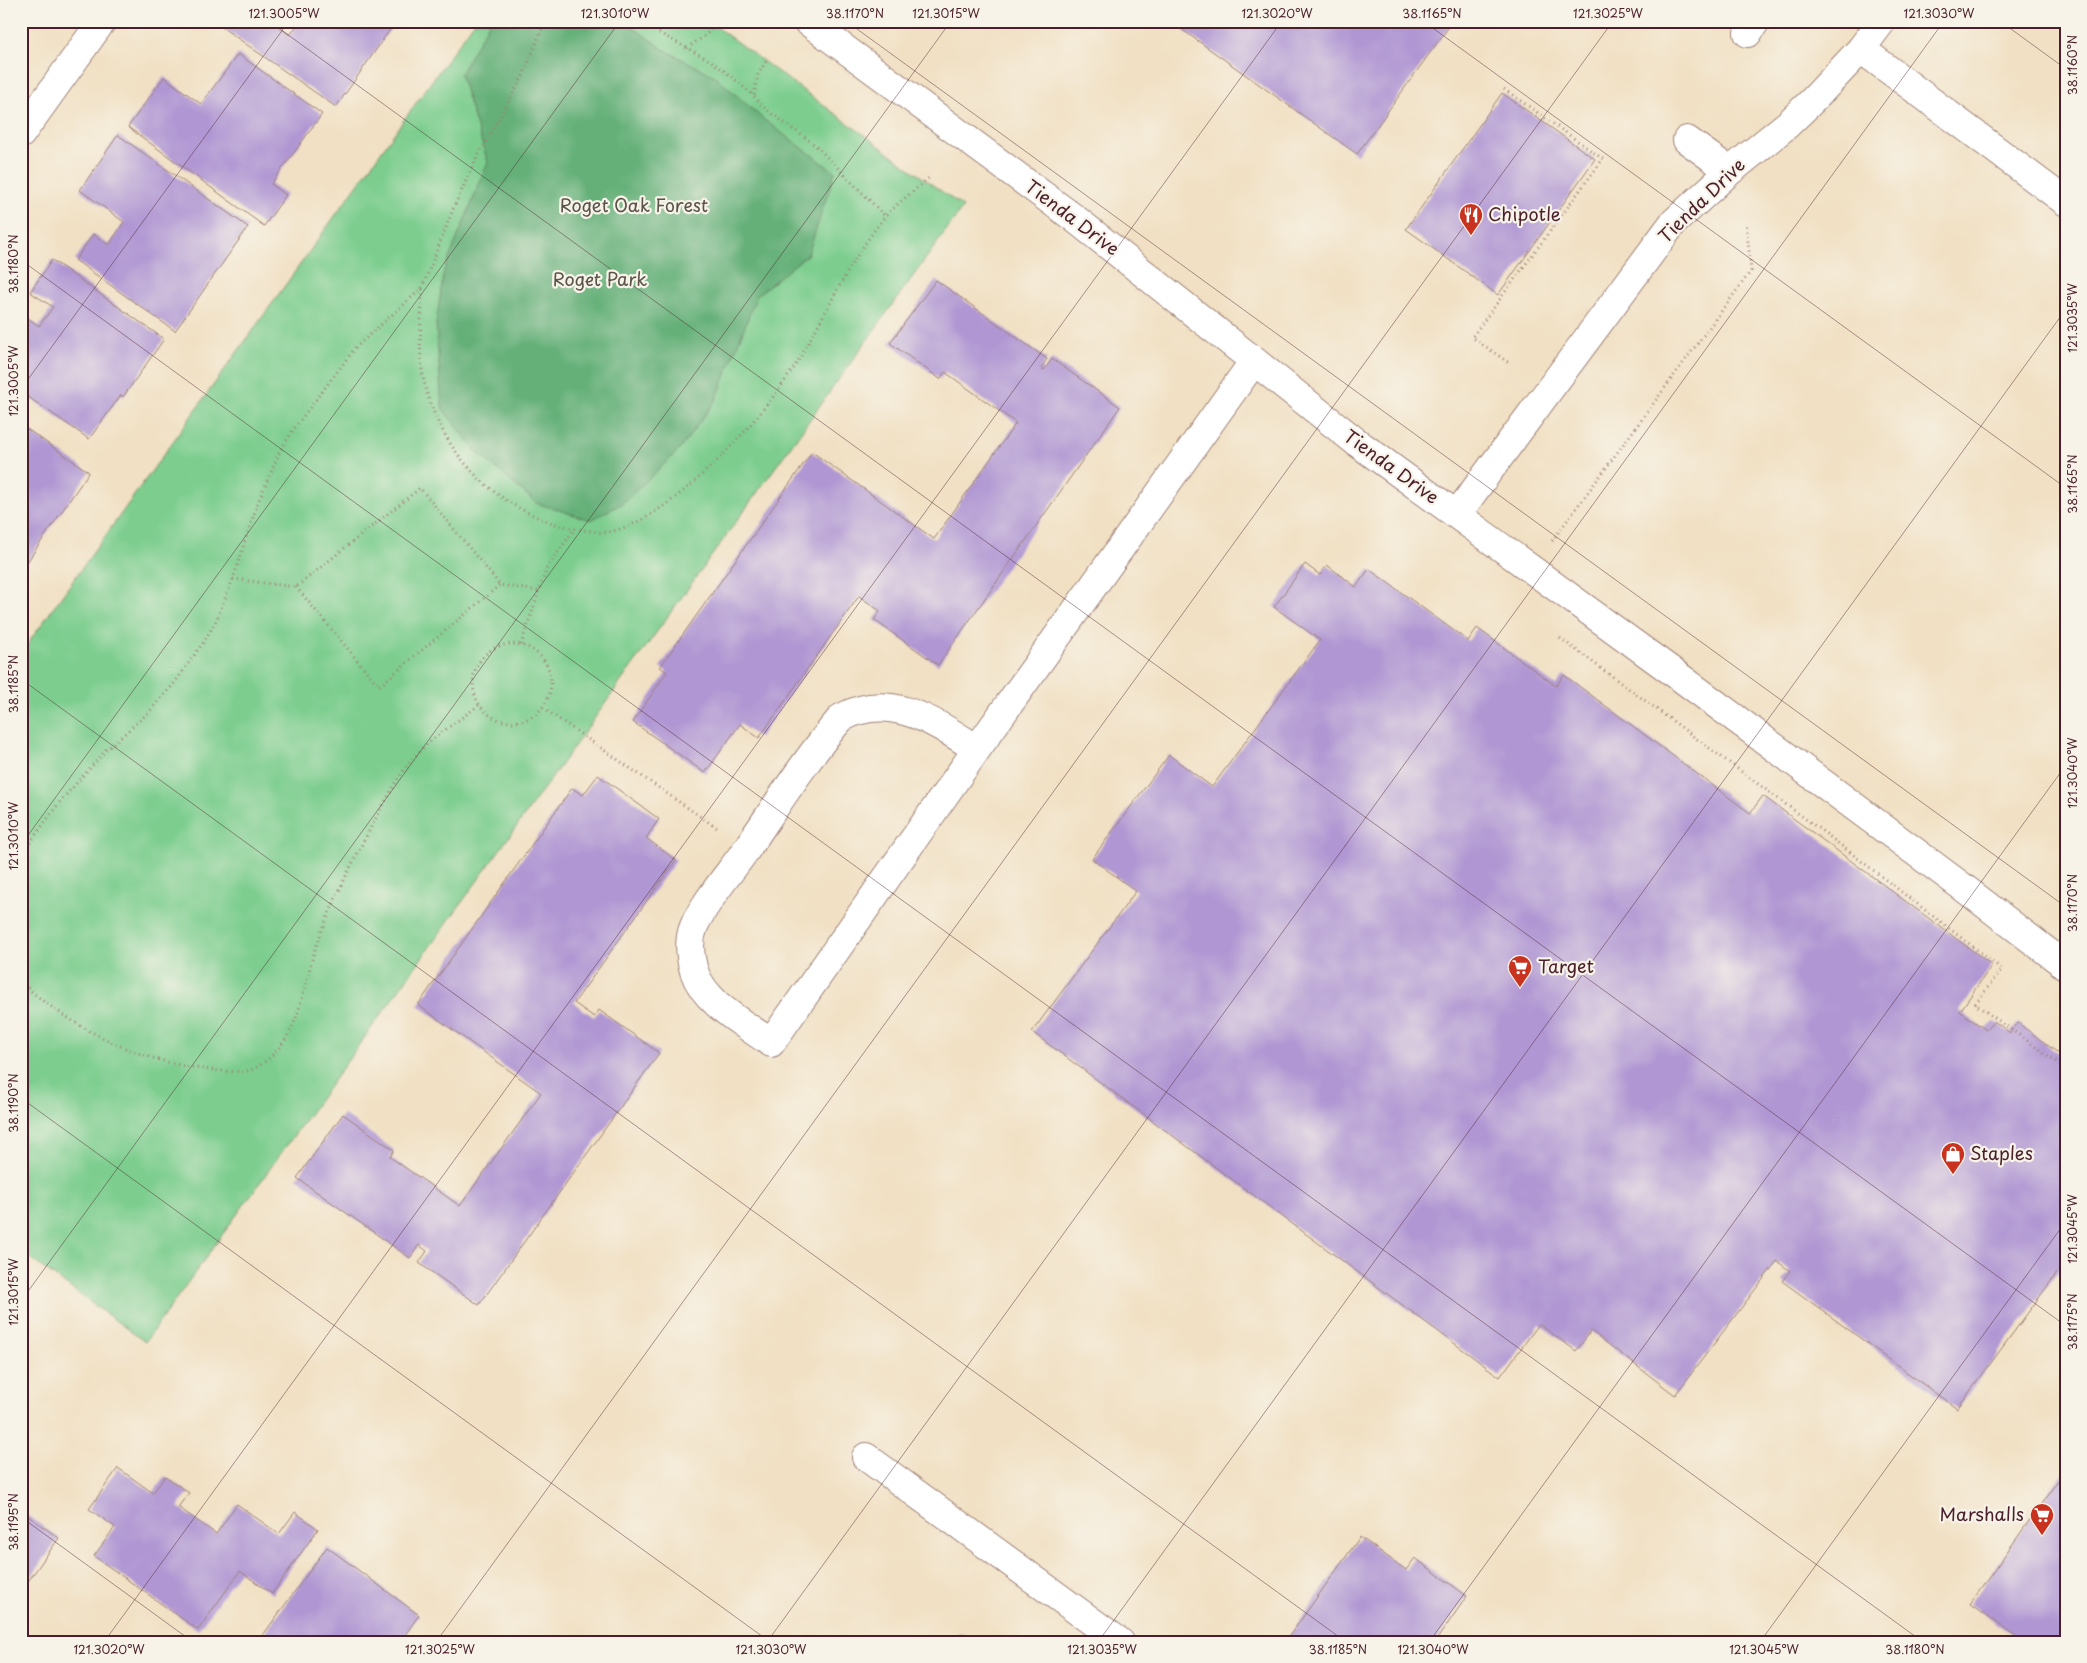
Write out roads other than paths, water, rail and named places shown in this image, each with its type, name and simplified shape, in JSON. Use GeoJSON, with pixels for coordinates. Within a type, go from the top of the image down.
{"type":"FeatureCollection","features":[{"type":"Feature","properties":{"kind":"street"},"geometry":{"type":"LineString","coordinates":[[21,134],[102,21]]}},
{"type":"Feature","properties":{"kind":"street","name":"Tienda Drive"},"geometry":{"type":"LineString","coordinates":[[807,21],[1074,218],[1355,441],[1457,514],[1673,223],[1730,171],[1788,124],[1861,49],[1882,21]]}},
{"type":"Feature","properties":{"kind":"street"},"geometry":{"type":"LineString","coordinates":[[1861,49],[2066,202]]}},
{"type":"Feature","properties":{"kind":"street"},"geometry":{"type":"LineString","coordinates":[[1687,140],[1730,171]]}},
{"type":"Feature","properties":{"kind":"street"},"geometry":{"type":"LineString","coordinates":[[976,750],[940,726],[905,711],[886,707],[867,707],[854,711],[842,718],[833,728],[693,927],[690,957],[695,973],[713,1001],[771,1043],[976,750],[1254,361]]}},
{"type":"Feature","properties":{"kind":"street"},"geometry":{"type":"LineString","coordinates":[[1457,514],[1865,814],[2066,966]]}},
{"type":"Feature","properties":{"kind":"street"},"geometry":{"type":"LineString","coordinates":[[866,1457],[1120,1642]]}},
{"type":"Feature","properties":{"kind":"place","name":"Chipotle"},"geometry":{"type":"Point","coordinates":[1471,236]}},
{"type":"Feature","properties":{"kind":"place","name":"Target"},"geometry":{"type":"Point","coordinates":[1520,988]}},
{"type":"Feature","properties":{"kind":"place","name":"Staples"},"geometry":{"type":"Point","coordinates":[1953,1175]}},
{"type":"Feature","properties":{"kind":"place","name":"Marshalls"},"geometry":{"type":"Point","coordinates":[2042,1536]}},
{"type":"Feature","properties":{"kind":"park label","name":"Roget Oak Forest"},"geometry":{"type":"Point","coordinates":[634,206]}},
{"type":"Feature","properties":{"kind":"park label","name":"Roget Park"},"geometry":{"type":"Point","coordinates":[600,280]}}]}
